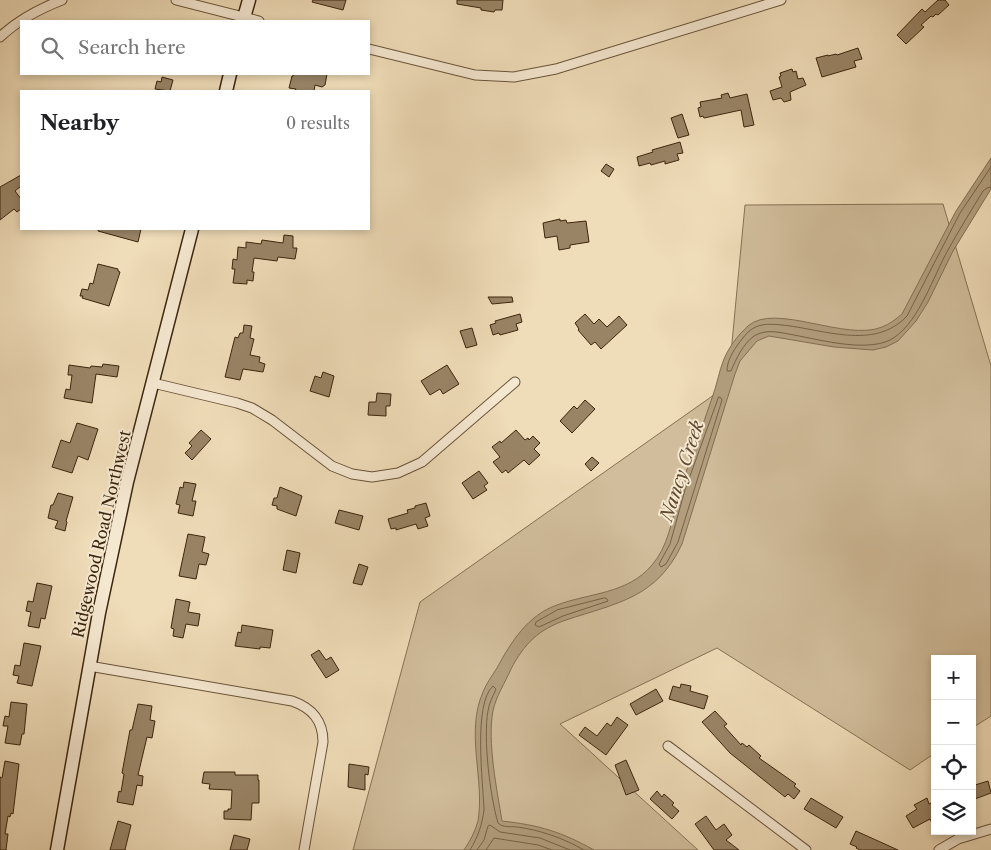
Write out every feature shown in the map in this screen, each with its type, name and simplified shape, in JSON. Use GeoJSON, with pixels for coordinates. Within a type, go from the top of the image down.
{"type":"FeatureCollection","features":[{"type":"Feature","properties":{"kind":"street"},"geometry":{"type":"LineString","coordinates":[[21,20],[44,7],[62,0]]}},
{"type":"Feature","properties":{"kind":"street"},"geometry":{"type":"LineString","coordinates":[[176,0],[244,19],[249,0]]}},
{"type":"Feature","properties":{"kind":"street"},"geometry":{"type":"LineString","coordinates":[[370,49],[475,75],[514,77],[556,69],[781,0]]}},
{"type":"Feature","properties":{"kind":"street"},"geometry":{"type":"LineString","coordinates":[[0,37],[20,21]]}},
{"type":"Feature","properties":{"kind":"street"},"geometry":{"type":"LineString","coordinates":[[226,90],[230,75]]}},
{"type":"Feature","properties":{"kind":"street","name":"Ridgewood Road Northwest"},"geometry":{"type":"LineString","coordinates":[[57,850],[89,666],[127,482],[154,383],[192,230]]}},
{"type":"Feature","properties":{"kind":"street"},"geometry":{"type":"LineString","coordinates":[[154,383],[252,408],[272,420],[332,466],[352,474],[372,477],[398,473],[422,462],[515,382]]}},
{"type":"Feature","properties":{"kind":"street"},"geometry":{"type":"LineString","coordinates":[[89,666],[292,700],[312,712],[321,726],[323,742],[304,850]]}},
{"type":"Feature","properties":{"kind":"street"},"geometry":{"type":"LineString","coordinates":[[668,746],[700,768],[806,850]]}},
{"type":"Feature","properties":{"kind":"street"},"geometry":{"type":"LineString","coordinates":[[939,850],[958,839],[991,829]]}},
{"type":"Feature","properties":{"kind":"shaded area"},"geometry":{"type":"Polygon","coordinates":[[[943,204],[991,366],[991,716],[976,725],[976,655],[931,655],[931,756],[910,770],[717,648],[560,724],[698,850],[353,850],[420,602],[728,385],[745,205],[943,204]]]}},
{"type":"Feature","properties":{"kind":"water"},"geometry":{"type":"Polygon","coordinates":[[[991,158],[991,189],[953,251],[928,302],[916,321],[898,341],[886,347],[873,350],[834,347],[769,336],[757,341],[740,361],[735,374],[682,544],[672,562],[661,576],[634,596],[602,609],[566,620],[540,633],[533,638],[516,660],[496,700],[491,723],[493,766],[502,821],[550,830],[594,850],[464,850],[478,821],[479,789],[475,740],[478,708],[486,686],[514,639],[537,615],[557,605],[632,582],[652,565],[662,550],[669,533],[678,497],[714,393],[722,364],[734,341],[748,326],[760,320],[775,318],[850,330],[867,330],[882,327],[893,321],[902,314],[956,211],[991,158]]]}},
{"type":"Feature","properties":{"kind":"building"},"geometry":{"type":"Polygon","coordinates":[[[313,0],[346,0],[343,10],[312,2],[313,0]]]}},
{"type":"Feature","properties":{"kind":"building"},"geometry":{"type":"Polygon","coordinates":[[[457,0],[503,0],[502,10],[495,10],[494,12],[481,10],[481,8],[457,4],[457,0]]]}},
{"type":"Feature","properties":{"kind":"building"},"geometry":{"type":"Polygon","coordinates":[[[938,0],[945,0],[949,5],[938,15],[931,16],[921,25],[924,27],[906,44],[897,35],[922,9],[925,12],[938,0]]]}},
{"type":"Feature","properties":{"kind":"building"},"geometry":{"type":"Polygon","coordinates":[[[858,48],[862,59],[854,61],[856,67],[822,77],[816,58],[837,55],[858,48]]]}},
{"type":"Feature","properties":{"kind":"building"},"geometry":{"type":"Polygon","coordinates":[[[792,69],[793,72],[796,71],[798,79],[803,78],[806,85],[790,92],[791,100],[784,102],[781,98],[773,100],[770,91],[782,87],[779,77],[781,76],[780,73],[792,69]]]}},
{"type":"Feature","properties":{"kind":"building"},"geometry":{"type":"Polygon","coordinates":[[[327,75],[325,85],[322,87],[315,85],[314,90],[289,88],[293,76],[327,75]]]}},
{"type":"Feature","properties":{"kind":"building"},"geometry":{"type":"Polygon","coordinates":[[[162,77],[173,80],[170,90],[155,89],[157,81],[161,82],[162,77]]]}},
{"type":"Feature","properties":{"kind":"building"},"geometry":{"type":"Polygon","coordinates":[[[728,93],[730,98],[747,94],[754,125],[744,127],[741,110],[704,118],[703,116],[700,117],[698,108],[701,107],[700,102],[722,98],[721,95],[728,93]]]}},
{"type":"Feature","properties":{"kind":"building"},"geometry":{"type":"Polygon","coordinates":[[[682,114],[689,135],[678,138],[671,118],[682,114]]]}},
{"type":"Feature","properties":{"kind":"building"},"geometry":{"type":"Polygon","coordinates":[[[680,142],[683,153],[677,154],[679,160],[665,164],[665,161],[639,166],[637,157],[653,152],[652,150],[680,142]]]}},
{"type":"Feature","properties":{"kind":"building"},"geometry":{"type":"Polygon","coordinates":[[[606,164],[614,169],[609,177],[601,171],[606,164]]]}},
{"type":"Feature","properties":{"kind":"building"},"geometry":{"type":"Polygon","coordinates":[[[20,176],[20,187],[15,191],[20,198],[20,210],[17,212],[14,209],[0,220],[0,187],[20,176]]]}},
{"type":"Feature","properties":{"kind":"building"},"geometry":{"type":"Polygon","coordinates":[[[560,219],[560,221],[566,220],[567,223],[586,221],[589,242],[570,245],[570,248],[559,250],[557,236],[545,238],[543,223],[560,219]]]}},
{"type":"Feature","properties":{"kind":"building"},"geometry":{"type":"Polygon","coordinates":[[[98,230],[141,230],[138,242],[98,230]]]}},
{"type":"Feature","properties":{"kind":"building"},"geometry":{"type":"Polygon","coordinates":[[[284,235],[293,236],[293,248],[297,248],[295,259],[278,257],[277,261],[254,258],[253,281],[247,280],[247,284],[233,283],[235,269],[232,269],[233,259],[237,260],[238,247],[246,248],[246,242],[261,244],[262,240],[283,243],[284,235]]]}},
{"type":"Feature","properties":{"kind":"building"},"geometry":{"type":"Polygon","coordinates":[[[98,264],[118,269],[120,272],[109,306],[80,296],[82,289],[88,290],[90,283],[93,284],[98,264]]]}},
{"type":"Feature","properties":{"kind":"building"},"geometry":{"type":"Polygon","coordinates":[[[488,297],[512,297],[513,302],[492,304],[488,297]]]}},
{"type":"Feature","properties":{"kind":"building"},"geometry":{"type":"Polygon","coordinates":[[[520,314],[522,322],[516,324],[518,330],[493,335],[490,325],[496,323],[495,321],[520,314]]]}},
{"type":"Feature","properties":{"kind":"building"},"geometry":{"type":"Polygon","coordinates":[[[585,314],[594,324],[599,319],[607,327],[619,316],[627,325],[601,349],[595,342],[591,345],[578,330],[575,323],[585,314]]]}},
{"type":"Feature","properties":{"kind":"building"},"geometry":{"type":"Polygon","coordinates":[[[244,325],[252,326],[250,338],[254,339],[250,355],[260,357],[259,362],[265,364],[263,372],[243,369],[240,380],[225,377],[235,337],[238,338],[240,333],[243,333],[244,325]]]}},
{"type":"Feature","properties":{"kind":"building"},"geometry":{"type":"Polygon","coordinates":[[[472,328],[477,345],[466,348],[460,331],[472,328]]]}},
{"type":"Feature","properties":{"kind":"building"},"geometry":{"type":"Polygon","coordinates":[[[103,364],[119,366],[117,377],[96,374],[92,403],[64,398],[66,389],[70,390],[72,375],[68,375],[69,365],[90,368],[91,366],[102,367],[103,364]]]}},
{"type":"Feature","properties":{"kind":"building"},"geometry":{"type":"Polygon","coordinates":[[[447,365],[459,384],[443,394],[440,389],[430,395],[421,381],[447,365]]]}},
{"type":"Feature","properties":{"kind":"building"},"geometry":{"type":"Polygon","coordinates":[[[323,372],[334,376],[329,397],[310,391],[315,376],[321,378],[323,372]]]}},
{"type":"Feature","properties":{"kind":"building"},"geometry":{"type":"Polygon","coordinates":[[[377,393],[391,394],[390,406],[386,406],[386,416],[368,415],[369,402],[376,402],[377,393]]]}},
{"type":"Feature","properties":{"kind":"building"},"geometry":{"type":"Polygon","coordinates":[[[585,400],[595,409],[572,433],[560,421],[574,406],[577,409],[585,400]]]}},
{"type":"Feature","properties":{"kind":"building"},"geometry":{"type":"Polygon","coordinates":[[[77,423],[98,429],[88,460],[78,456],[72,473],[52,467],[61,440],[70,443],[77,423]]]}},
{"type":"Feature","properties":{"kind":"building"},"geometry":{"type":"Polygon","coordinates":[[[201,430],[211,439],[192,460],[185,453],[192,446],[189,443],[201,430]]]}},
{"type":"Feature","properties":{"kind":"building"},"geometry":{"type":"Polygon","coordinates":[[[516,430],[525,440],[528,438],[529,440],[533,436],[540,443],[534,449],[540,455],[529,465],[524,460],[508,473],[506,470],[502,473],[493,462],[500,457],[492,447],[500,441],[501,443],[516,430]]]}},
{"type":"Feature","properties":{"kind":"building"},"geometry":{"type":"Polygon","coordinates":[[[592,457],[599,463],[591,471],[585,464],[592,457]]]}},
{"type":"Feature","properties":{"kind":"building"},"geometry":{"type":"Polygon","coordinates":[[[479,471],[488,483],[484,486],[487,490],[473,499],[462,483],[479,471]]]}},
{"type":"Feature","properties":{"kind":"building"},"geometry":{"type":"Polygon","coordinates":[[[184,482],[196,484],[192,501],[196,501],[193,516],[178,513],[180,505],[176,504],[180,487],[183,488],[184,482]]]}},
{"type":"Feature","properties":{"kind":"building"},"geometry":{"type":"Polygon","coordinates":[[[280,487],[302,496],[296,516],[277,509],[277,506],[272,505],[274,498],[277,498],[280,487]]]}},
{"type":"Feature","properties":{"kind":"building"},"geometry":{"type":"Polygon","coordinates":[[[58,493],[73,497],[65,531],[55,528],[58,521],[48,518],[51,505],[53,505],[58,493]]]}},
{"type":"Feature","properties":{"kind":"building"},"geometry":{"type":"Polygon","coordinates":[[[426,503],[430,516],[425,518],[428,526],[418,529],[416,524],[396,530],[396,528],[391,529],[388,519],[408,513],[407,510],[426,503]]]}},
{"type":"Feature","properties":{"kind":"building"},"geometry":{"type":"Polygon","coordinates":[[[339,510],[363,516],[359,530],[335,523],[339,510]]]}},
{"type":"Feature","properties":{"kind":"building"},"geometry":{"type":"Polygon","coordinates":[[[188,534],[205,537],[202,552],[209,554],[206,565],[199,564],[196,579],[179,576],[188,534]]]}},
{"type":"Feature","properties":{"kind":"building"},"geometry":{"type":"Polygon","coordinates":[[[287,550],[300,553],[296,573],[283,570],[287,550]]]}},
{"type":"Feature","properties":{"kind":"building"},"geometry":{"type":"Polygon","coordinates":[[[359,564],[368,567],[362,585],[353,583],[359,564]]]}},
{"type":"Feature","properties":{"kind":"building"},"geometry":{"type":"Polygon","coordinates":[[[37,583],[52,586],[45,619],[41,618],[39,628],[28,626],[31,612],[26,611],[28,601],[33,602],[37,583]]]}},
{"type":"Feature","properties":{"kind":"building"},"geometry":{"type":"Polygon","coordinates":[[[176,599],[190,602],[188,612],[200,614],[198,626],[186,624],[183,638],[173,636],[174,629],[171,628],[176,599]]]}},
{"type":"Feature","properties":{"kind":"building"},"geometry":{"type":"Polygon","coordinates":[[[242,625],[273,630],[270,648],[260,647],[260,649],[235,646],[238,632],[241,633],[242,625]]]}},
{"type":"Feature","properties":{"kind":"building"},"geometry":{"type":"Polygon","coordinates":[[[24,643],[41,646],[32,686],[17,683],[19,676],[13,675],[15,665],[20,666],[24,643]]]}},
{"type":"Feature","properties":{"kind":"building"},"geometry":{"type":"Polygon","coordinates":[[[319,650],[326,660],[331,657],[339,670],[326,678],[311,655],[319,650]]]}},
{"type":"Feature","properties":{"kind":"building"},"geometry":{"type":"Polygon","coordinates":[[[681,684],[691,686],[690,691],[708,696],[704,709],[669,699],[673,686],[680,688],[681,684]]]}},
{"type":"Feature","properties":{"kind":"building"},"geometry":{"type":"Polygon","coordinates":[[[656,689],[663,701],[636,715],[630,704],[656,689]]]}},
{"type":"Feature","properties":{"kind":"building"},"geometry":{"type":"Polygon","coordinates":[[[11,702],[27,704],[24,734],[22,734],[20,745],[5,743],[8,726],[3,726],[5,716],[9,717],[11,702]]]}},
{"type":"Feature","properties":{"kind":"building"},"geometry":{"type":"Polygon","coordinates":[[[138,704],[152,706],[150,720],[155,721],[152,738],[147,737],[138,775],[143,776],[142,786],[137,785],[133,805],[117,802],[119,791],[121,792],[124,774],[122,773],[130,730],[132,730],[138,704]]]}},
{"type":"Feature","properties":{"kind":"building"},"geometry":{"type":"Polygon","coordinates":[[[715,711],[727,724],[724,726],[741,745],[742,743],[747,747],[749,745],[761,756],[759,758],[796,784],[794,786],[800,791],[794,799],[788,794],[785,797],[730,753],[702,722],[715,711]]]}},
{"type":"Feature","properties":{"kind":"building"},"geometry":{"type":"Polygon","coordinates":[[[617,717],[628,725],[606,755],[579,735],[585,727],[597,736],[607,723],[611,726],[617,717]]]}},
{"type":"Feature","properties":{"kind":"building"},"geometry":{"type":"Polygon","coordinates":[[[626,760],[639,790],[626,795],[615,765],[626,760]]]}},
{"type":"Feature","properties":{"kind":"building"},"geometry":{"type":"Polygon","coordinates":[[[5,761],[19,764],[13,814],[11,813],[10,817],[8,816],[5,834],[8,834],[6,850],[0,850],[0,777],[2,778],[5,761]]]}},
{"type":"Feature","properties":{"kind":"building"},"geometry":{"type":"Polygon","coordinates":[[[349,764],[369,767],[368,775],[365,774],[365,790],[348,787],[349,764]]]}},
{"type":"Feature","properties":{"kind":"building"},"geometry":{"type":"Polygon","coordinates":[[[204,772],[235,772],[235,775],[258,775],[259,803],[252,803],[251,820],[224,819],[224,811],[231,809],[232,790],[209,789],[210,784],[202,783],[204,772]]]}},
{"type":"Feature","properties":{"kind":"building"},"geometry":{"type":"Polygon","coordinates":[[[988,781],[991,793],[976,799],[976,785],[988,781]]]}},
{"type":"Feature","properties":{"kind":"building"},"geometry":{"type":"Polygon","coordinates":[[[657,791],[662,797],[664,794],[674,803],[672,805],[679,811],[672,819],[650,799],[657,791]]]}},
{"type":"Feature","properties":{"kind":"building"},"geometry":{"type":"Polygon","coordinates":[[[811,798],[843,817],[836,828],[804,809],[811,798]]]}},
{"type":"Feature","properties":{"kind":"building"},"geometry":{"type":"Polygon","coordinates":[[[927,798],[929,804],[931,803],[931,821],[930,819],[913,828],[906,816],[917,809],[914,805],[927,798]]]}},
{"type":"Feature","properties":{"kind":"building"},"geometry":{"type":"Polygon","coordinates":[[[706,816],[716,830],[724,824],[732,835],[726,840],[739,850],[714,850],[695,824],[706,816]]]}},
{"type":"Feature","properties":{"kind":"building"},"geometry":{"type":"Polygon","coordinates":[[[118,821],[131,825],[125,850],[110,850],[118,821]]]}},
{"type":"Feature","properties":{"kind":"building"},"geometry":{"type":"Polygon","coordinates":[[[856,831],[898,850],[860,850],[850,844],[856,831]]]}},
{"type":"Feature","properties":{"kind":"building"},"geometry":{"type":"Polygon","coordinates":[[[234,835],[250,839],[247,850],[230,850],[234,835]]]}},
{"type":"Feature","properties":{"kind":"water label","name":"Nancy Creek"},"geometry":{"type":"Point","coordinates":[682,471]}}]}
